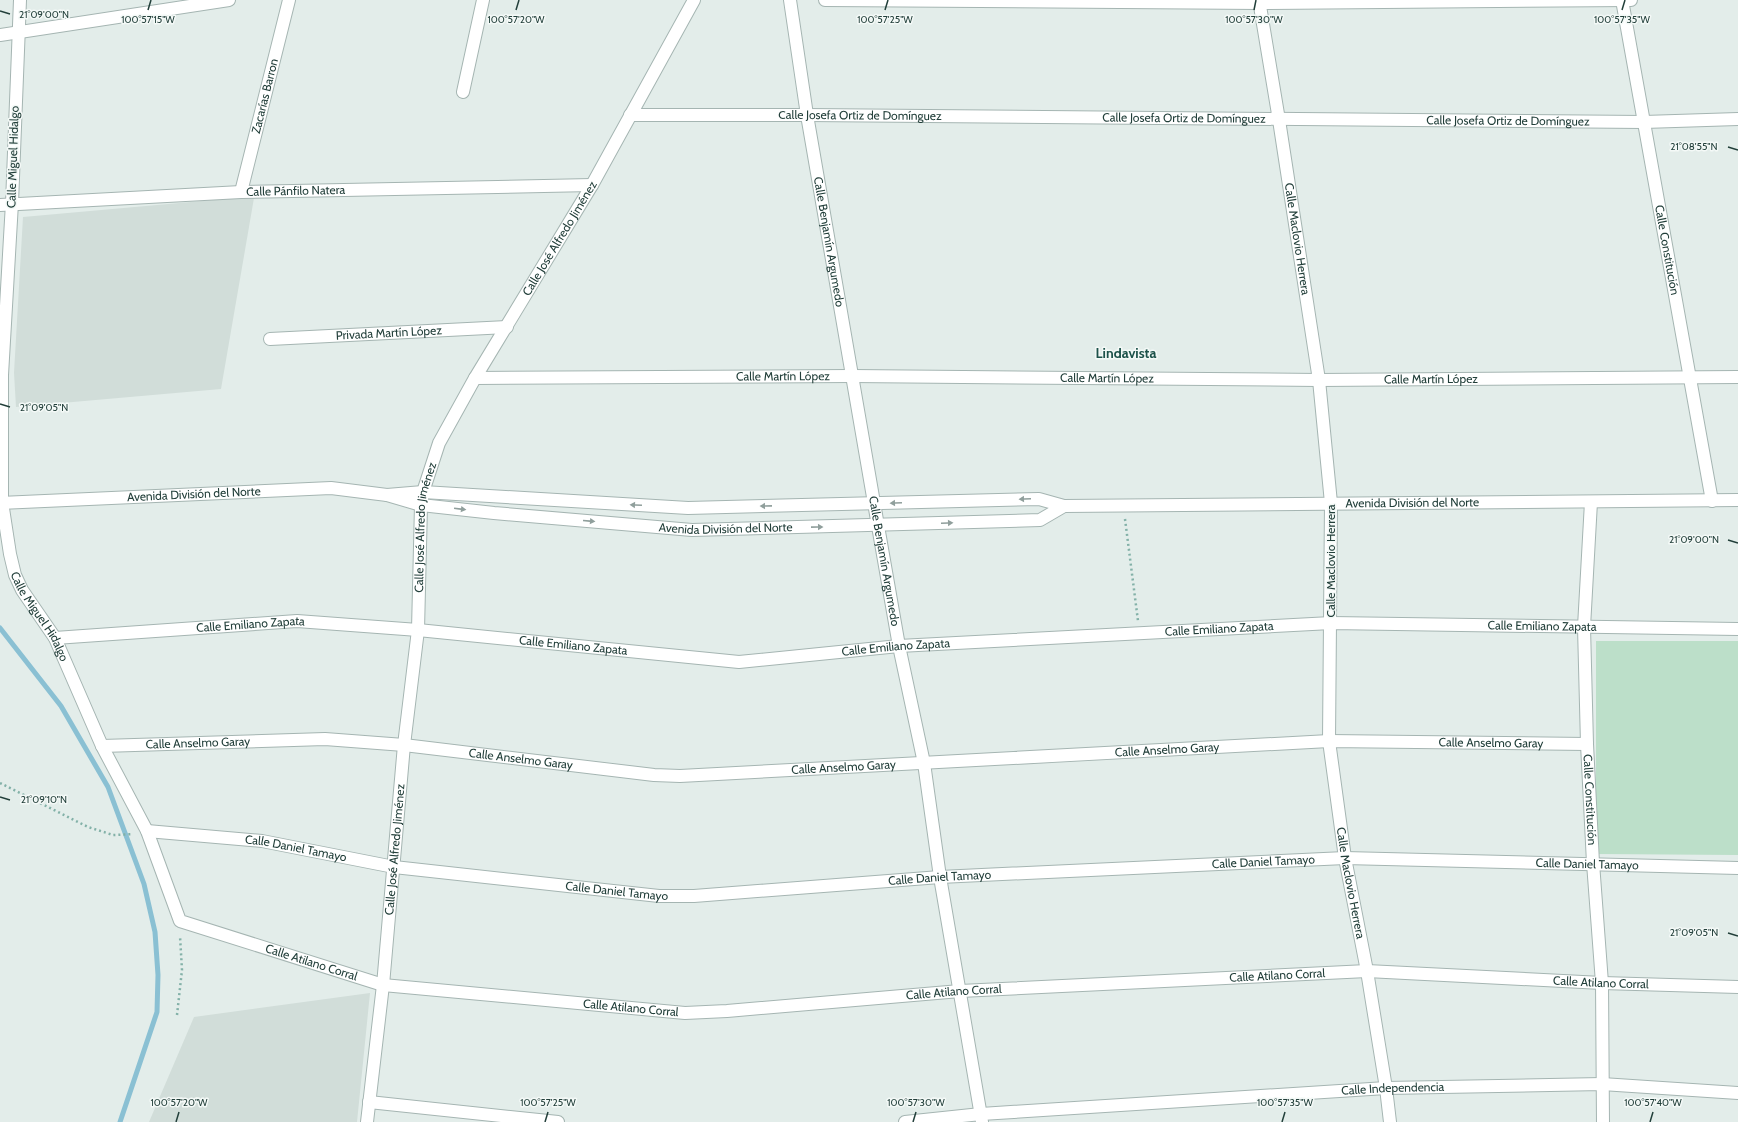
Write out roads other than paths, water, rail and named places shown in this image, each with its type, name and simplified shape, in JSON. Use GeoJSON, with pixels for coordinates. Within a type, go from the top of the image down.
{"type":"FeatureCollection","features":[{"type":"Feature","properties":{"kind":"street","name":"Calle Miguel Hidalgo"},"geometry":{"type":"LineString","coordinates":[[20,0],[6,204],[1,376],[1,502],[10,554],[15,575],[22,590],[55,638],[102,746],[147,831],[180,921]]}},
{"type":"Feature","properties":{"kind":"street"},"geometry":{"type":"LineString","coordinates":[[0,36],[229,0]]}},
{"type":"Feature","properties":{"kind":"street","name":"Zacarías Barron"},"geometry":{"type":"LineString","coordinates":[[240,192],[289,0]]}},
{"type":"Feature","properties":{"kind":"street"},"geometry":{"type":"LineString","coordinates":[[463,92],[483,0]]}},
{"type":"Feature","properties":{"kind":"street","name":"Calle José Alfredo Jiménez"},"geometry":{"type":"LineString","coordinates":[[367,1122],[383,985],[404,745],[418,630],[421,505],[423,492],[439,443],[476,378],[592,185],[694,0]]}},
{"type":"Feature","properties":{"kind":"street","name":"Calle Benjamín Argumedo"},"geometry":{"type":"LineString","coordinates":[[790,0],[807,115],[899,646],[924,763],[940,877],[982,1118]]}},
{"type":"Feature","properties":{"kind":"street"},"geometry":{"type":"LineString","coordinates":[[825,0],[1259,2],[1631,0]]}},
{"type":"Feature","properties":{"kind":"street","name":"Calle Constitución"},"geometry":{"type":"LineString","coordinates":[[1622,0],[1712,500]]}},
{"type":"Feature","properties":{"kind":"street","name":"Calle Maclovio Herrera"},"geometry":{"type":"LineString","coordinates":[[1259,2],[1280,120],[1320,380],[1331,503],[1329,741],[1345,858],[1367,971],[1390,1122]]}},
{"type":"Feature","properties":{"kind":"street","name":"Calle Josefa Ortiz de Domínguez"},"geometry":{"type":"LineString","coordinates":[[630,115],[807,115],[1644,122],[1738,119]]}},
{"type":"Feature","properties":{"kind":"street","name":"Calle Pánfilo Natera"},"geometry":{"type":"LineString","coordinates":[[6,204],[240,192],[592,185]]}},
{"type":"Feature","properties":{"kind":"street","name":"Privada Martín López"},"geometry":{"type":"LineString","coordinates":[[270,340],[507,327]]}},
{"type":"Feature","properties":{"kind":"street","name":"Calle Martín López"},"geometry":{"type":"LineString","coordinates":[[476,378],[852,376],[1320,380],[1738,377]]}},
{"type":"Feature","properties":{"kind":"street","name":"Avenida División del Norte"},"geometry":{"type":"LineString","coordinates":[[1,502],[331,488],[387,495],[421,505],[494,513],[692,530],[878,526],[1040,520],[1064,506]]}},
{"type":"Feature","properties":{"kind":"street","name":"Avenida División del Norte"},"geometry":{"type":"LineString","coordinates":[[387,495],[423,492],[688,508],[1039,499],[1064,506],[1738,500]]}},
{"type":"Feature","properties":{"kind":"street","name":"Calle Constitución"},"geometry":{"type":"LineString","coordinates":[[1591,502],[1584,627],[1587,744],[1593,863],[1602,983],[1603,1122]]}},
{"type":"Feature","properties":{"kind":"street","name":"Calle Emiliano Zapata"},"geometry":{"type":"LineString","coordinates":[[55,638],[297,620],[418,630],[739,662],[899,646],[1331,623],[1738,629]]}},
{"type":"Feature","properties":{"kind":"street","name":"Calle Anselmo Garay"},"geometry":{"type":"LineString","coordinates":[[102,746],[309,739],[404,745],[680,776],[1329,741],[1587,744]]}},
{"type":"Feature","properties":{"kind":"street","name":"Calle Daniel Tamayo"},"geometry":{"type":"LineString","coordinates":[[147,831],[262,841],[394,867],[659,896],[694,896],[940,877],[1345,858],[1593,863],[1738,868]]}},
{"type":"Feature","properties":{"kind":"street","name":"Calle Atilano Corral"},"geometry":{"type":"LineString","coordinates":[[180,921],[383,985],[685,1012],[727,1011],[960,991],[1367,971],[1602,983],[1738,987]]}},
{"type":"Feature","properties":{"kind":"street","name":"Calle Independencia"},"geometry":{"type":"LineString","coordinates":[[905,1122],[982,1118],[1386,1088],[1602,1084],[1738,1093]]}},
{"type":"Feature","properties":{"kind":"street"},"geometry":{"type":"LineString","coordinates":[[370,1102],[558,1122]]}},
{"type":"Feature","properties":{"kind":"waterway"},"geometry":{"type":"LineString","coordinates":[[0,628],[61,706],[108,787],[144,884],[155,932],[158,975],[157,1012],[120,1122]]}},
{"type":"Feature","properties":{"kind":"district","name":"Lindavista"},"geometry":{"type":"Point","coordinates":[1126,353]}}]}
